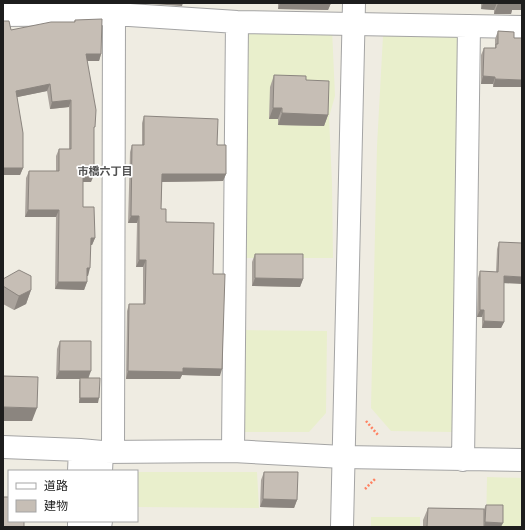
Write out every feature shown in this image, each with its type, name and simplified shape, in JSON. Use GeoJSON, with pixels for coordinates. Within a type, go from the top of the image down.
{"type":"FeatureCollection","features":[{"type":"Feature","properties":{"kind":"street"},"geometry":{"type":"LineString","coordinates":[[342,527],[354,3]]}},
{"type":"Feature","properties":{"kind":"street"},"geometry":{"type":"LineString","coordinates":[[3,15],[115,9],[237,22],[522,27]]}},
{"type":"Feature","properties":{"kind":"street"},"geometry":{"type":"LineString","coordinates":[[105,458],[115,9]]}},
{"type":"Feature","properties":{"kind":"street"},"geometry":{"type":"LineString","coordinates":[[233,451],[237,22]]}},
{"type":"Feature","properties":{"kind":"street"},"geometry":{"type":"LineString","coordinates":[[463,460],[469,26]]}},
{"type":"Feature","properties":{"kind":"street"},"geometry":{"type":"LineString","coordinates":[[3,448],[80,450],[105,458],[233,451],[343,457],[522,460]]}},
{"type":"Feature","properties":{"kind":"street"},"geometry":{"type":"LineString","coordinates":[[79,470],[80,450]]}},
{"type":"Feature","properties":{"kind":"path"},"geometry":{"type":"LineString","coordinates":[[365,415],[365,421],[381,439]]}},
{"type":"Feature","properties":{"kind":"green space"},"geometry":{"type":"Polygon","coordinates":[[[242,29],[332,29],[335,96],[329,117],[333,258],[245,258],[242,29]]]}},
{"type":"Feature","properties":{"kind":"green space"},"geometry":{"type":"Polygon","coordinates":[[[460,35],[452,432],[391,431],[371,408],[377,146],[383,36],[460,35]]]}},
{"type":"Feature","properties":{"kind":"green space"},"geometry":{"type":"Polygon","coordinates":[[[240,330],[327,331],[326,413],[309,432],[238,432],[240,330]]]}},
{"type":"Feature","properties":{"kind":"green space"},"geometry":{"type":"Polygon","coordinates":[[[138,472],[257,472],[259,508],[138,507],[138,472]]]}},
{"type":"Feature","properties":{"kind":"green space"},"geometry":{"type":"Polygon","coordinates":[[[487,477],[522,478],[522,527],[486,527],[487,477]]]}},
{"type":"Feature","properties":{"kind":"green space"},"geometry":{"type":"Polygon","coordinates":[[[371,517],[420,517],[420,527],[371,527],[371,517]]]}},
{"type":"Feature","properties":{"kind":"building"},"geometry":{"type":"Polygon","coordinates":[[[102,19],[101,54],[86,54],[96,110],[94,127],[94,175],[83,175],[83,207],[94,207],[95,238],[91,238],[90,268],[87,268],[87,282],[58,282],[59,210],[28,210],[29,171],[59,171],[59,149],[71,149],[71,100],[52,102],[50,84],[16,91],[23,133],[23,168],[3,168],[3,21],[9,21],[11,30],[51,22],[75,22],[75,20],[102,19]]]}},
{"type":"Feature","properties":{"kind":"building"},"geometry":{"type":"Polygon","coordinates":[[[498,31],[514,32],[514,38],[522,38],[522,80],[495,79],[495,77],[483,76],[484,48],[496,48],[496,44],[498,44],[498,31]]]}},
{"type":"Feature","properties":{"kind":"building"},"geometry":{"type":"Polygon","coordinates":[[[274,75],[306,76],[306,80],[329,81],[328,115],[282,113],[282,108],[273,108],[274,75]]]}},
{"type":"Feature","properties":{"kind":"building"},"geometry":{"type":"Polygon","coordinates":[[[144,116],[218,119],[217,145],[226,145],[226,174],[162,174],[161,209],[166,209],[166,222],[214,223],[213,274],[225,274],[222,369],[183,368],[183,372],[128,371],[129,304],[145,304],[146,260],[139,260],[139,216],[131,216],[132,145],[144,145],[144,116]]]}},
{"type":"Feature","properties":{"kind":"building"},"geometry":{"type":"Polygon","coordinates":[[[499,242],[522,243],[522,277],[504,276],[504,322],[484,321],[484,310],[480,310],[480,271],[498,272],[499,242]]]}},
{"type":"Feature","properties":{"kind":"building"},"geometry":{"type":"Polygon","coordinates":[[[255,254],[303,254],[303,279],[255,278],[255,254]]]}},
{"type":"Feature","properties":{"kind":"building"},"geometry":{"type":"Polygon","coordinates":[[[19,270],[31,276],[31,290],[19,296],[3,286],[3,279],[19,270]]]}},
{"type":"Feature","properties":{"kind":"building"},"geometry":{"type":"Polygon","coordinates":[[[60,341],[91,341],[91,371],[59,371],[60,341]]]}},
{"type":"Feature","properties":{"kind":"building"},"geometry":{"type":"Polygon","coordinates":[[[3,376],[38,377],[37,408],[3,407],[3,376]]]}},
{"type":"Feature","properties":{"kind":"building"},"geometry":{"type":"Polygon","coordinates":[[[80,378],[100,378],[99,398],[80,398],[80,378]]]}},
{"type":"Feature","properties":{"kind":"building"},"geometry":{"type":"Polygon","coordinates":[[[264,472],[298,472],[297,500],[263,499],[264,472]]]}},
{"type":"Feature","properties":{"kind":"building"},"geometry":{"type":"Polygon","coordinates":[[[3,497],[8,497],[8,522],[24,522],[24,527],[3,527],[3,497]]]}},
{"type":"Feature","properties":{"kind":"building"},"geometry":{"type":"Polygon","coordinates":[[[486,505],[503,505],[503,523],[485,522],[486,505]]]}},
{"type":"Feature","properties":{"kind":"building"},"geometry":{"type":"Polygon","coordinates":[[[428,508],[484,509],[484,527],[427,527],[428,508]]]}},
{"type":"Feature","properties":{"kind":"district","name":"市橋六丁目"},"geometry":{"type":"Point","coordinates":[105,171]}}]}
